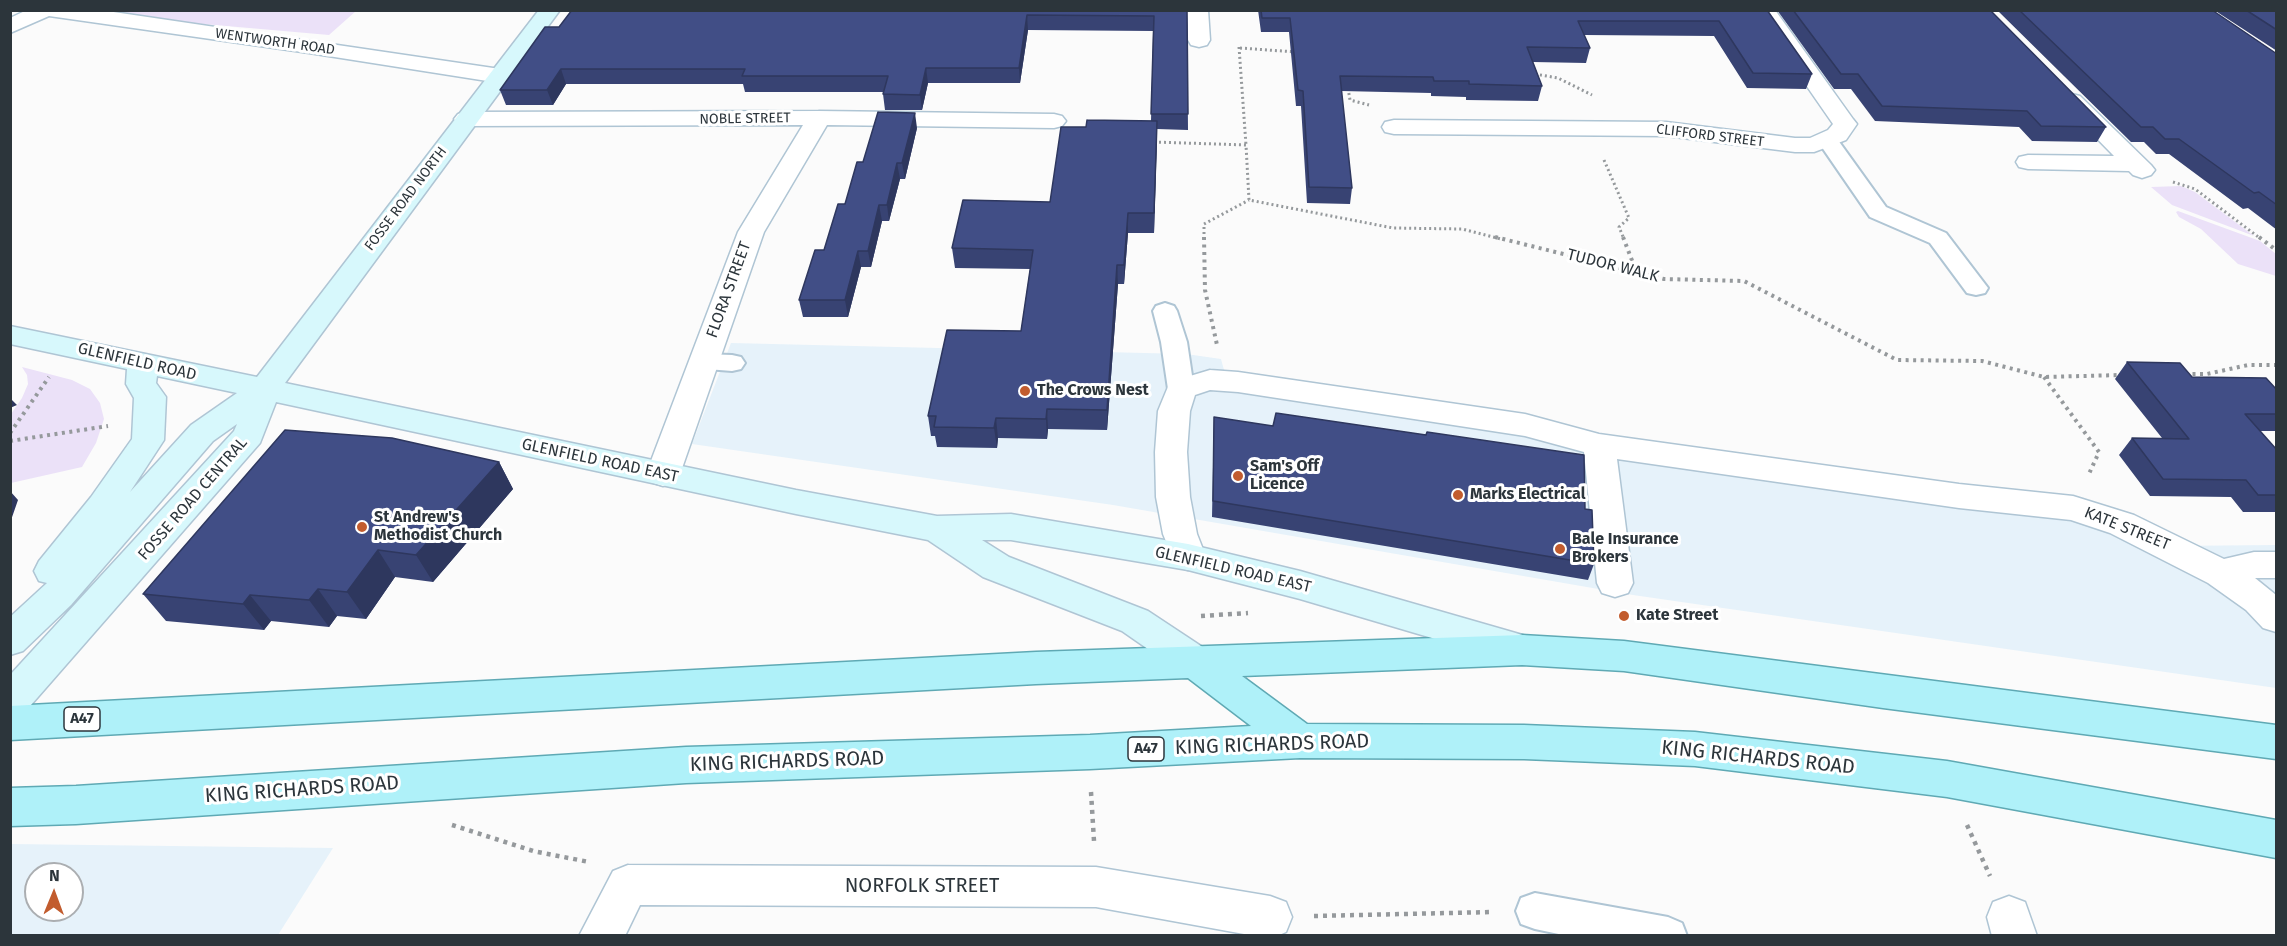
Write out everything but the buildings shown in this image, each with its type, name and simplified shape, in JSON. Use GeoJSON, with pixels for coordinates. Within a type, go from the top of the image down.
{"type":"FeatureCollection","features":[{"type":"Feature","properties":{"kind":"main road","name":"A47"},"geometry":{"type":"LineString","coordinates":[[10,723],[783,680],[1194,661],[1522,650],[1624,656],[1883,692],[2277,742]]}},
{"type":"Feature","properties":{"kind":"main road"},"geometry":{"type":"LineString","coordinates":[[1194,661],[1300,741]]}},
{"type":"Feature","properties":{"kind":"main road","name":"KING RICHARDS ROAD"},"geometry":{"type":"LineString","coordinates":[[10,807],[686,765],[1090,752],[1300,741],[1524,742],[1695,749],[1947,779],[2277,839]]}},
{"type":"Feature","properties":{"kind":"street"},"geometry":{"type":"LineString","coordinates":[[10,27],[44,10]]}},
{"type":"Feature","properties":{"kind":"street","name":"WENTWORTH ROAD"},"geometry":{"type":"LineString","coordinates":[[51,10],[500,76]]}},
{"type":"Feature","properties":{"kind":"street","name":"FOSSE ROAD NORTH"},"geometry":{"type":"LineString","coordinates":[[264,390],[550,10]]}},
{"type":"Feature","properties":{"kind":"street"},"geometry":{"type":"LineString","coordinates":[[1197,10],[1199,40]]}},
{"type":"Feature","properties":{"kind":"street"},"geometry":{"type":"LineString","coordinates":[[1764,10],[1845,124],[1837,135],[1828,140]]}},
{"type":"Feature","properties":{"kind":"street"},"geometry":{"type":"LineString","coordinates":[[2054,83],[2138,167]]}},
{"type":"Feature","properties":{"kind":"street"},"geometry":{"type":"LineString","coordinates":[[1581,105],[1591,129]]}},
{"type":"Feature","properties":{"kind":"street","name":"NOBLE STREET"},"geometry":{"type":"LineString","coordinates":[[466,119],[819,118],[1054,121]]}},
{"type":"Feature","properties":{"kind":"street","name":"FLORA STREET"},"geometry":{"type":"LineString","coordinates":[[663,474],[751,232],[819,118]]}},
{"type":"Feature","properties":{"kind":"street","name":"CLIFFORD STREET"},"geometry":{"type":"LineString","coordinates":[[1394,127],[1699,132],[1795,145],[1814,145],[1828,140]]}},
{"type":"Feature","properties":{"kind":"street"},"geometry":{"type":"LineString","coordinates":[[2028,162],[2138,167]]}},
{"type":"Feature","properties":{"kind":"street","name":"GLENFIELD ROAD"},"geometry":{"type":"LineString","coordinates":[[10,335],[264,390]]}},
{"type":"Feature","properties":{"kind":"street"},"geometry":{"type":"LineString","coordinates":[[10,628],[33,594],[103,506],[148,440],[150,397],[141,384],[142,363]]}},
{"type":"Feature","properties":{"kind":"street","name":"KATE STREET"},"geometry":{"type":"LineString","coordinates":[[1180,389],[1195,383],[1226,381],[1525,425],[1599,445],[1959,496],[2073,508],[2122,524],[2221,573],[2259,600],[2277,618]]}},
{"type":"Feature","properties":{"kind":"street"},"geometry":{"type":"LineString","coordinates":[[1180,389],[1174,411],[1172,432],[1173,497],[1180,534],[1188,557]]}},
{"type":"Feature","properties":{"kind":"street","name":"GLENFIELD ROAD EAST"},"geometry":{"type":"LineString","coordinates":[[264,390],[937,529],[1011,527],[1188,557],[1291,583],[1522,650]]}},
{"type":"Feature","properties":{"kind":"street","name":"FOSSE ROAD CENTRAL"},"geometry":{"type":"LineString","coordinates":[[10,640],[58,595],[202,433],[264,390]]}},
{"type":"Feature","properties":{"kind":"street","name":"FOSSE ROAD CENTRAL"},"geometry":{"type":"LineString","coordinates":[[10,702],[249,435],[264,390]]}},
{"type":"Feature","properties":{"kind":"street"},"geometry":{"type":"LineString","coordinates":[[1599,445],[1615,583]]}},
{"type":"Feature","properties":{"kind":"street","name":"GLENFIELD ROAD EAST"},"geometry":{"type":"LineString","coordinates":[[937,529],[996,567],[1134,621],[1194,661]]}},
{"type":"Feature","properties":{"kind":"street"},"geometry":{"type":"LineString","coordinates":[[2221,573],[2254,565],[2277,565]]}},
{"type":"Feature","properties":{"kind":"street","name":"NORFOLK STREET"},"geometry":{"type":"LineString","coordinates":[[601,936],[628,885],[1096,887],[1270,917]]}},
{"type":"Feature","properties":{"kind":"lane"},"geometry":{"type":"LineString","coordinates":[[1828,140],[1878,212],[1938,238],[1976,288]]}},
{"type":"Feature","properties":{"kind":"lane"},"geometry":{"type":"LineString","coordinates":[[1165,311],[1174,342],[1180,389]]}},
{"type":"Feature","properties":{"kind":"lane"},"geometry":{"type":"LineString","coordinates":[[703,362],[732,363]]}},
{"type":"Feature","properties":{"kind":"lane"},"geometry":{"type":"LineString","coordinates":[[1535,911],[1668,936]]}},
{"type":"Feature","properties":{"kind":"path"},"geometry":{"type":"LineString","coordinates":[[1199,40],[1224,41],[1240,48],[1300,52]]}},
{"type":"Feature","properties":{"kind":"path"},"geometry":{"type":"LineString","coordinates":[[1226,381],[1205,290],[1204,224],[1249,200],[1240,48]]}},
{"type":"Feature","properties":{"kind":"path"},"geometry":{"type":"LineString","coordinates":[[1531,73],[1558,78],[1603,102],[1600,106],[1581,105]]}},
{"type":"Feature","properties":{"kind":"path"},"geometry":{"type":"LineString","coordinates":[[1348,88],[1350,100],[1374,106],[1394,127]]}},
{"type":"Feature","properties":{"kind":"path"},"geometry":{"type":"LineString","coordinates":[[1591,129],[1629,218],[1618,227],[1636,272]]}},
{"type":"Feature","properties":{"kind":"path"},"geometry":{"type":"LineString","coordinates":[[1151,142],[1246,145]]}},
{"type":"Feature","properties":{"kind":"path"},"geometry":{"type":"LineString","coordinates":[[2138,167],[2195,189],[2277,250]]}},
{"type":"Feature","properties":{"kind":"path","name":"TUDOR WALK"},"geometry":{"type":"LineString","coordinates":[[1249,200],[1393,228],[1462,229],[1664,279],[1744,280],[1897,360],[1982,361],[2044,377],[2122,375]]}},
{"type":"Feature","properties":{"kind":"path"},"geometry":{"type":"LineString","coordinates":[[10,433],[70,347]]}},
{"type":"Feature","properties":{"kind":"path"},"geometry":{"type":"LineString","coordinates":[[2176,374],[2208,374],[2248,365],[2277,365]]}},
{"type":"Feature","properties":{"kind":"path"},"geometry":{"type":"LineString","coordinates":[[2044,377],[2099,452],[2073,508]]}},
{"type":"Feature","properties":{"kind":"path"},"geometry":{"type":"LineString","coordinates":[[10,441],[150,419]]}},
{"type":"Feature","properties":{"kind":"path"},"geometry":{"type":"LineString","coordinates":[[1947,779],[2012,927]]}},
{"type":"Feature","properties":{"kind":"path"},"geometry":{"type":"LineString","coordinates":[[1270,917],[1535,911]]}},
{"type":"Feature","properties":{"kind":"shaded area"},"geometry":{"type":"Polygon","coordinates":[[[55,11],[356,11],[329,35],[55,11]]]}},
{"type":"Feature","properties":{"kind":"shaded area"},"geometry":{"type":"Polygon","coordinates":[[[2181,186],[2195,192],[2254,236],[2172,205],[2151,187],[2181,186]]]}},
{"type":"Feature","properties":{"kind":"shaded area"},"geometry":{"type":"Polygon","coordinates":[[[2176,212],[2260,241],[2276,254],[2276,276],[2238,264],[2201,229],[2179,217],[2176,212]]]}},
{"type":"Feature","properties":{"kind":"shaded area"},"geometry":{"type":"Polygon","coordinates":[[[731,343],[1186,354],[1221,359],[1227,381],[2045,506],[2170,546],[2276,545],[2276,688],[1633,595],[1113,505],[692,444],[731,343]]]}},
{"type":"Feature","properties":{"kind":"shaded area"},"geometry":{"type":"Polygon","coordinates":[[[22,367],[72,380],[90,389],[100,403],[104,419],[96,443],[82,467],[11,483],[11,414],[28,384],[27,375],[22,367]]]}},
{"type":"Feature","properties":{"kind":"shaded area"},"geometry":{"type":"Polygon","coordinates":[[[11,844],[333,848],[278,935],[11,936],[11,844]]]}},
{"type":"Feature","properties":{"kind":"place","name":"The Crows Nest"},"geometry":{"type":"Point","coordinates":[1025,391]}},
{"type":"Feature","properties":{"kind":"place","name":"Sam's Off Licence"},"geometry":{"type":"Point","coordinates":[1238,476]}},
{"type":"Feature","properties":{"kind":"place","name":"Marks Electrical"},"geometry":{"type":"Point","coordinates":[1458,495]}},
{"type":"Feature","properties":{"kind":"place","name":"St Andrew's Methodist Church"},"geometry":{"type":"Point","coordinates":[362,527]}},
{"type":"Feature","properties":{"kind":"place","name":"Bale Insurance Brokers"},"geometry":{"type":"Point","coordinates":[1560,549]}},
{"type":"Feature","properties":{"kind":"place","name":"Kate Street"},"geometry":{"type":"Point","coordinates":[1624,616]}}]}
